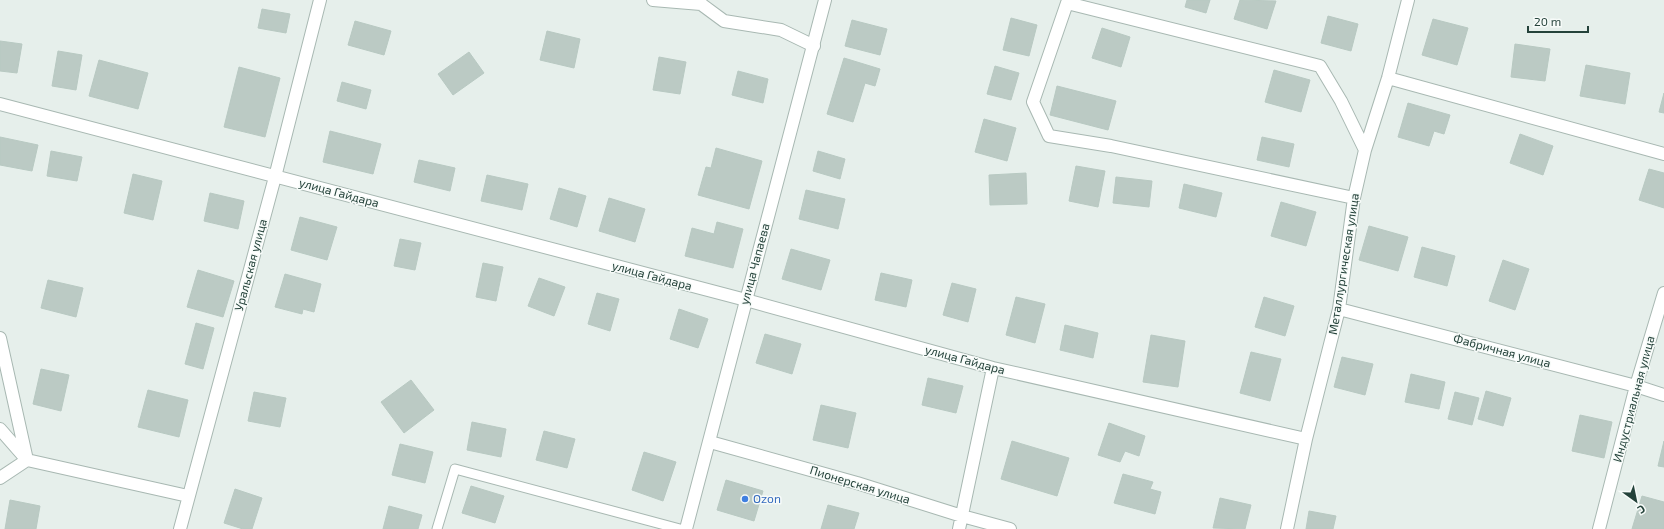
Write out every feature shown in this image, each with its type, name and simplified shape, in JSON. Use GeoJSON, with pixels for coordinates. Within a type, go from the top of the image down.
{"type":"FeatureCollection","features":[{"type":"Feature","properties":{"kind":"street","name":"Уральская улица"},"geometry":{"type":"LineString","coordinates":[[180,529],[275,176],[320,0]]}},
{"type":"Feature","properties":{"kind":"street"},"geometry":{"type":"LineString","coordinates":[[653,0],[701,2],[724,21],[782,30],[814,46]]}},
{"type":"Feature","properties":{"kind":"street","name":"улица Чапаева"},"geometry":{"type":"LineString","coordinates":[[686,529],[825,0]]}},
{"type":"Feature","properties":{"kind":"street","name":"Металлургическая улица"},"geometry":{"type":"LineString","coordinates":[[1287,529],[1306,439],[1339,308],[1354,198],[1365,150],[1388,78],[1408,0]]}},
{"type":"Feature","properties":{"kind":"street"},"geometry":{"type":"LineString","coordinates":[[1354,198],[1111,146],[1049,136],[1033,102],[1067,3],[1320,66],[1341,101],[1365,150]]}},
{"type":"Feature","properties":{"kind":"street"},"geometry":{"type":"LineString","coordinates":[[1388,78],[1664,154]]}},
{"type":"Feature","properties":{"kind":"street","name":"улица Гайдара"},"geometry":{"type":"LineString","coordinates":[[0,104],[746,300],[993,368],[1306,439]]}},
{"type":"Feature","properties":{"kind":"street","name":"Индустриальная улица"},"geometry":{"type":"LineString","coordinates":[[1599,529],[1636,386],[1664,293]]}},
{"type":"Feature","properties":{"kind":"street","name":"Фабричная улица"},"geometry":{"type":"LineString","coordinates":[[1339,308],[1636,386],[1664,395]]}},
{"type":"Feature","properties":{"kind":"street"},"geometry":{"type":"LineString","coordinates":[[0,338],[27,460]]}},
{"type":"Feature","properties":{"kind":"street"},"geometry":{"type":"LineString","coordinates":[[959,529],[993,368]]}},
{"type":"Feature","properties":{"kind":"street"},"geometry":{"type":"LineString","coordinates":[[0,429],[27,460],[188,496]]}},
{"type":"Feature","properties":{"kind":"street","name":"Пионерская улица"},"geometry":{"type":"LineString","coordinates":[[710,442],[857,483],[962,516],[1010,529]]}},
{"type":"Feature","properties":{"kind":"street"},"geometry":{"type":"LineString","coordinates":[[0,478],[27,460]]}},
{"type":"Feature","properties":{"kind":"lane"},"geometry":{"type":"LineString","coordinates":[[437,529],[455,469],[680,529]]}},
{"type":"Feature","properties":{"kind":"building"},"geometry":{"type":"Polygon","coordinates":[[[1187,0],[1210,0],[1206,13],[1185,7],[1187,0]]]}},
{"type":"Feature","properties":{"kind":"building"},"geometry":{"type":"Polygon","coordinates":[[[1240,0],[1276,1],[1267,29],[1234,19],[1240,0]]]}},
{"type":"Feature","properties":{"kind":"building"},"geometry":{"type":"Polygon","coordinates":[[[262,9],[290,14],[286,33],[258,28],[262,9]]]}},
{"type":"Feature","properties":{"kind":"building"},"geometry":{"type":"Polygon","coordinates":[[[1328,16],[1358,24],[1351,51],[1321,43],[1328,16]]]}},
{"type":"Feature","properties":{"kind":"building"},"geometry":{"type":"Polygon","coordinates":[[[1011,18],[1037,25],[1029,56],[1003,50],[1011,18]]]}},
{"type":"Feature","properties":{"kind":"building"},"geometry":{"type":"Polygon","coordinates":[[[1433,19],[1468,28],[1457,65],[1422,55],[1433,19]]]}},
{"type":"Feature","properties":{"kind":"building"},"geometry":{"type":"Polygon","coordinates":[[[852,20],[887,29],[880,55],[845,46],[852,20]]]}},
{"type":"Feature","properties":{"kind":"building"},"geometry":{"type":"Polygon","coordinates":[[[355,21],[391,31],[384,55],[348,45],[355,21]]]}},
{"type":"Feature","properties":{"kind":"building"},"geometry":{"type":"Polygon","coordinates":[[[1102,28],[1130,37],[1121,67],[1092,58],[1102,28]]]}},
{"type":"Feature","properties":{"kind":"building"},"geometry":{"type":"Polygon","coordinates":[[[547,31],[580,39],[574,68],[540,60],[547,31]]]}},
{"type":"Feature","properties":{"kind":"building"},"geometry":{"type":"Polygon","coordinates":[[[0,41],[22,44],[17,73],[0,71],[0,41]]]}},
{"type":"Feature","properties":{"kind":"building"},"geometry":{"type":"Polygon","coordinates":[[[1515,44],[1550,49],[1545,81],[1511,77],[1515,44]]]}},
{"type":"Feature","properties":{"kind":"building"},"geometry":{"type":"Polygon","coordinates":[[[58,51],[82,55],[76,90],[52,86],[58,51]]]}},
{"type":"Feature","properties":{"kind":"building"},"geometry":{"type":"Polygon","coordinates":[[[469,52],[484,73],[453,95],[438,74],[469,52]]]}},
{"type":"Feature","properties":{"kind":"building"},"geometry":{"type":"Polygon","coordinates":[[[659,57],[686,62],[680,94],[653,90],[659,57]]]}},
{"type":"Feature","properties":{"kind":"building"},"geometry":{"type":"Polygon","coordinates":[[[844,58],[880,69],[875,86],[865,83],[853,122],[827,114],[844,58]]]}},
{"type":"Feature","properties":{"kind":"building"},"geometry":{"type":"Polygon","coordinates":[[[99,60],[148,73],[138,109],[89,96],[99,60]]]}},
{"type":"Feature","properties":{"kind":"building"},"geometry":{"type":"Polygon","coordinates":[[[1586,65],[1630,73],[1625,104],[1580,96],[1586,65]]]}},
{"type":"Feature","properties":{"kind":"building"},"geometry":{"type":"Polygon","coordinates":[[[995,66],[1019,73],[1011,100],[987,94],[995,66]]]}},
{"type":"Feature","properties":{"kind":"building"},"geometry":{"type":"Polygon","coordinates":[[[239,67],[280,78],[265,137],[224,127],[239,67]]]}},
{"type":"Feature","properties":{"kind":"building"},"geometry":{"type":"Polygon","coordinates":[[[1274,70],[1310,80],[1301,112],[1265,102],[1274,70]]]}},
{"type":"Feature","properties":{"kind":"building"},"geometry":{"type":"Polygon","coordinates":[[[738,71],[768,79],[763,103],[732,95],[738,71]]]}},
{"type":"Feature","properties":{"kind":"building"},"geometry":{"type":"Polygon","coordinates":[[[342,82],[371,90],[366,109],[337,101],[342,82]]]}},
{"type":"Feature","properties":{"kind":"building"},"geometry":{"type":"Polygon","coordinates":[[[1057,86],[1116,101],[1108,130],[1050,115],[1057,86]]]}},
{"type":"Feature","properties":{"kind":"building"},"geometry":{"type":"Polygon","coordinates":[[[1664,93],[1664,113],[1659,112],[1664,93]]]}},
{"type":"Feature","properties":{"kind":"building"},"geometry":{"type":"Polygon","coordinates":[[[1408,103],[1450,115],[1444,134],[1434,131],[1429,146],[1398,137],[1408,103]]]}},
{"type":"Feature","properties":{"kind":"building"},"geometry":{"type":"Polygon","coordinates":[[[984,119],[1016,128],[1007,161],[975,152],[984,119]]]}},
{"type":"Feature","properties":{"kind":"building"},"geometry":{"type":"Polygon","coordinates":[[[330,131],[381,144],[373,174],[323,162],[330,131]]]}},
{"type":"Feature","properties":{"kind":"building"},"geometry":{"type":"Polygon","coordinates":[[[1520,134],[1553,146],[1543,175],[1510,163],[1520,134]]]}},
{"type":"Feature","properties":{"kind":"building"},"geometry":{"type":"Polygon","coordinates":[[[0,137],[38,145],[32,171],[0,165],[0,137]]]}},
{"type":"Feature","properties":{"kind":"building"},"geometry":{"type":"Polygon","coordinates":[[[1262,137],[1294,144],[1289,167],[1257,160],[1262,137]]]}},
{"type":"Feature","properties":{"kind":"building"},"geometry":{"type":"Polygon","coordinates":[[[716,148],[762,161],[749,209],[698,195],[706,167],[711,168],[716,148]]]}},
{"type":"Feature","properties":{"kind":"building"},"geometry":{"type":"Polygon","coordinates":[[[51,151],[82,157],[77,181],[47,176],[51,151]]]}},
{"type":"Feature","properties":{"kind":"building"},"geometry":{"type":"Polygon","coordinates":[[[818,151],[845,159],[840,179],[813,171],[818,151]]]}},
{"type":"Feature","properties":{"kind":"building"},"geometry":{"type":"Polygon","coordinates":[[[419,160],[455,168],[450,191],[414,182],[419,160]]]}},
{"type":"Feature","properties":{"kind":"building"},"geometry":{"type":"Polygon","coordinates":[[[1076,166],[1105,171],[1098,207],[1069,201],[1076,166]]]}},
{"type":"Feature","properties":{"kind":"building"},"geometry":{"type":"Polygon","coordinates":[[[1649,169],[1664,173],[1664,208],[1639,200],[1649,169]]]}},
{"type":"Feature","properties":{"kind":"building"},"geometry":{"type":"Polygon","coordinates":[[[1026,173],[1027,204],[990,205],[989,175],[1026,173]]]}},
{"type":"Feature","properties":{"kind":"building"},"geometry":{"type":"Polygon","coordinates":[[[133,174],[162,181],[153,220],[124,213],[133,174]]]}},
{"type":"Feature","properties":{"kind":"building"},"geometry":{"type":"Polygon","coordinates":[[[487,175],[528,184],[522,210],[481,201],[487,175]]]}},
{"type":"Feature","properties":{"kind":"building"},"geometry":{"type":"Polygon","coordinates":[[[1116,177],[1152,181],[1149,207],[1113,203],[1116,177]]]}},
{"type":"Feature","properties":{"kind":"building"},"geometry":{"type":"Polygon","coordinates":[[[1184,184],[1222,193],[1216,217],[1179,208],[1184,184]]]}},
{"type":"Feature","properties":{"kind":"building"},"geometry":{"type":"Polygon","coordinates":[[[559,188],[586,196],[577,227],[550,219],[559,188]]]}},
{"type":"Feature","properties":{"kind":"building"},"geometry":{"type":"Polygon","coordinates":[[[806,190],[845,199],[838,229],[799,219],[806,190]]]}},
{"type":"Feature","properties":{"kind":"building"},"geometry":{"type":"Polygon","coordinates":[[[210,193],[244,201],[238,229],[204,221],[210,193]]]}},
{"type":"Feature","properties":{"kind":"building"},"geometry":{"type":"Polygon","coordinates":[[[609,198],[645,209],[635,242],[599,231],[609,198]]]}},
{"type":"Feature","properties":{"kind":"building"},"geometry":{"type":"Polygon","coordinates":[[[1281,202],[1316,212],[1306,246],[1271,236],[1281,202]]]}},
{"type":"Feature","properties":{"kind":"building"},"geometry":{"type":"Polygon","coordinates":[[[300,217],[337,227],[327,260],[291,250],[300,217]]]}},
{"type":"Feature","properties":{"kind":"building"},"geometry":{"type":"Polygon","coordinates":[[[717,222],[743,229],[733,268],[685,256],[692,228],[714,234],[717,222]]]}},
{"type":"Feature","properties":{"kind":"building"},"geometry":{"type":"Polygon","coordinates":[[[1369,226],[1408,237],[1398,271],[1359,260],[1369,226]]]}},
{"type":"Feature","properties":{"kind":"building"},"geometry":{"type":"Polygon","coordinates":[[[400,239],[421,243],[415,270],[394,266],[400,239]]]}},
{"type":"Feature","properties":{"kind":"building"},"geometry":{"type":"Polygon","coordinates":[[[1422,247],[1455,256],[1447,286],[1414,277],[1422,247]]]}},
{"type":"Feature","properties":{"kind":"building"},"geometry":{"type":"Polygon","coordinates":[[[791,249],[830,260],[821,290],[782,279],[791,249]]]}},
{"type":"Feature","properties":{"kind":"building"},"geometry":{"type":"Polygon","coordinates":[[[1503,260],[1529,269],[1515,310],[1489,301],[1503,260]]]}},
{"type":"Feature","properties":{"kind":"building"},"geometry":{"type":"Polygon","coordinates":[[[483,263],[503,267],[496,301],[476,297],[483,263]]]}},
{"type":"Feature","properties":{"kind":"building"},"geometry":{"type":"Polygon","coordinates":[[[198,270],[234,281],[223,317],[187,307],[198,270]]]}},
{"type":"Feature","properties":{"kind":"building"},"geometry":{"type":"Polygon","coordinates":[[[881,273],[912,280],[906,307],[875,300],[881,273]]]}},
{"type":"Feature","properties":{"kind":"building"},"geometry":{"type":"Polygon","coordinates":[[[285,274],[321,284],[314,312],[303,309],[302,314],[275,307],[285,274]]]}},
{"type":"Feature","properties":{"kind":"building"},"geometry":{"type":"Polygon","coordinates":[[[539,278],[565,287],[554,316],[528,306],[539,278]]]}},
{"type":"Feature","properties":{"kind":"building"},"geometry":{"type":"Polygon","coordinates":[[[48,280],[83,288],[76,317],[41,308],[48,280]]]}},
{"type":"Feature","properties":{"kind":"building"},"geometry":{"type":"Polygon","coordinates":[[[952,283],[976,289],[968,322],[943,315],[952,283]]]}},
{"type":"Feature","properties":{"kind":"building"},"geometry":{"type":"Polygon","coordinates":[[[597,293],[619,299],[610,331],[588,324],[597,293]]]}},
{"type":"Feature","properties":{"kind":"building"},"geometry":{"type":"Polygon","coordinates":[[[1016,297],[1045,304],[1035,343],[1006,335],[1016,297]]]}},
{"type":"Feature","properties":{"kind":"building"},"geometry":{"type":"Polygon","coordinates":[[[1264,297],[1294,306],[1285,336],[1255,327],[1264,297]]]}},
{"type":"Feature","properties":{"kind":"building"},"geometry":{"type":"Polygon","coordinates":[[[679,309],[708,319],[698,348],[670,339],[679,309]]]}},
{"type":"Feature","properties":{"kind":"building"},"geometry":{"type":"Polygon","coordinates":[[[196,323],[214,328],[203,369],[185,364],[196,323]]]}},
{"type":"Feature","properties":{"kind":"building"},"geometry":{"type":"Polygon","coordinates":[[[1065,325],[1098,333],[1093,358],[1060,350],[1065,325]]]}},
{"type":"Feature","properties":{"kind":"building"},"geometry":{"type":"Polygon","coordinates":[[[765,334],[801,344],[792,374],[756,363],[765,334]]]}},
{"type":"Feature","properties":{"kind":"building"},"geometry":{"type":"Polygon","coordinates":[[[1151,335],[1185,341],[1178,387],[1143,382],[1151,335]]]}},
{"type":"Feature","properties":{"kind":"building"},"geometry":{"type":"Polygon","coordinates":[[[1251,352],[1281,359],[1270,401],[1240,393],[1251,352]]]}},
{"type":"Feature","properties":{"kind":"building"},"geometry":{"type":"Polygon","coordinates":[[[1342,357],[1373,364],[1365,395],[1334,387],[1342,357]]]}},
{"type":"Feature","properties":{"kind":"building"},"geometry":{"type":"Polygon","coordinates":[[[41,369],[69,375],[61,411],[33,404],[41,369]]]}},
{"type":"Feature","properties":{"kind":"building"},"geometry":{"type":"Polygon","coordinates":[[[1411,374],[1445,382],[1439,409],[1405,402],[1411,374]]]}},
{"type":"Feature","properties":{"kind":"building"},"geometry":{"type":"Polygon","coordinates":[[[928,378],[963,386],[956,413],[922,405],[928,378]]]}},
{"type":"Feature","properties":{"kind":"building"},"geometry":{"type":"Polygon","coordinates":[[[411,380],[434,410],[404,433],[381,402],[411,380]]]}},
{"type":"Feature","properties":{"kind":"building"},"geometry":{"type":"Polygon","coordinates":[[[148,390],[188,400],[179,437],[138,427],[148,390]]]}},
{"type":"Feature","properties":{"kind":"building"},"geometry":{"type":"Polygon","coordinates":[[[1486,391],[1511,398],[1503,426],[1478,419],[1486,391]]]}},
{"type":"Feature","properties":{"kind":"building"},"geometry":{"type":"Polygon","coordinates":[[[254,392],[286,398],[280,427],[248,421],[254,392]]]}},
{"type":"Feature","properties":{"kind":"building"},"geometry":{"type":"Polygon","coordinates":[[[1455,392],[1479,398],[1472,425],[1448,419],[1455,392]]]}},
{"type":"Feature","properties":{"kind":"building"},"geometry":{"type":"Polygon","coordinates":[[[821,405],[856,413],[848,448],[813,440],[821,405]]]}},
{"type":"Feature","properties":{"kind":"building"},"geometry":{"type":"Polygon","coordinates":[[[1580,415],[1612,422],[1604,458],[1572,451],[1580,415]]]}},
{"type":"Feature","properties":{"kind":"building"},"geometry":{"type":"Polygon","coordinates":[[[472,422],[506,429],[501,457],[467,450],[472,422]]]}},
{"type":"Feature","properties":{"kind":"building"},"geometry":{"type":"Polygon","coordinates":[[[1109,423],[1145,436],[1139,456],[1125,451],[1120,462],[1098,455],[1109,423]]]}},
{"type":"Feature","properties":{"kind":"building"},"geometry":{"type":"Polygon","coordinates":[[[544,431],[575,439],[567,468],[536,460],[544,431]]]}},
{"type":"Feature","properties":{"kind":"building"},"geometry":{"type":"Polygon","coordinates":[[[1012,441],[1069,458],[1057,496],[1001,479],[1012,441]]]}},
{"type":"Feature","properties":{"kind":"building"},"geometry":{"type":"Polygon","coordinates":[[[1664,441],[1664,467],[1658,466],[1664,441]]]}},
{"type":"Feature","properties":{"kind":"building"},"geometry":{"type":"Polygon","coordinates":[[[400,444],[433,452],[425,483],[392,475],[400,444]]]}},
{"type":"Feature","properties":{"kind":"building"},"geometry":{"type":"Polygon","coordinates":[[[644,452],[676,462],[663,501],[632,490],[644,452]]]}},
{"type":"Feature","properties":{"kind":"building"},"geometry":{"type":"Polygon","coordinates":[[[1123,474],[1153,482],[1150,489],[1161,492],[1155,514],[1114,503],[1123,474]]]}},
{"type":"Feature","properties":{"kind":"building"},"geometry":{"type":"Polygon","coordinates":[[[726,480],[763,491],[754,521],[717,510],[726,480]]]}},
{"type":"Feature","properties":{"kind":"building"},"geometry":{"type":"Polygon","coordinates":[[[471,486],[504,496],[495,523],[462,513],[471,486]]]}},
{"type":"Feature","properties":{"kind":"building"},"geometry":{"type":"Polygon","coordinates":[[[235,489],[262,498],[252,529],[243,529],[224,523],[235,489]]]}},
{"type":"Feature","properties":{"kind":"building"},"geometry":{"type":"Polygon","coordinates":[[[1642,496],[1664,502],[1664,529],[1632,529],[1642,496]]]}},
{"type":"Feature","properties":{"kind":"building"},"geometry":{"type":"Polygon","coordinates":[[[1220,498],[1251,505],[1245,529],[1213,528],[1220,498]]]}},
{"type":"Feature","properties":{"kind":"building"},"geometry":{"type":"Polygon","coordinates":[[[10,500],[40,506],[36,529],[5,529],[10,500]]]}},
{"type":"Feature","properties":{"kind":"building"},"geometry":{"type":"Polygon","coordinates":[[[828,505],[859,513],[854,529],[821,529],[828,505]]]}},
{"type":"Feature","properties":{"kind":"building"},"geometry":{"type":"Polygon","coordinates":[[[389,506],[422,515],[418,529],[383,529],[389,506]]]}},
{"type":"Feature","properties":{"kind":"building"},"geometry":{"type":"Polygon","coordinates":[[[1309,511],[1336,516],[1333,529],[1306,529],[1309,511]]]}},
{"type":"Feature","properties":{"kind":"place","name":"Ozon"},"geometry":{"type":"Point","coordinates":[745,499]}}]}
